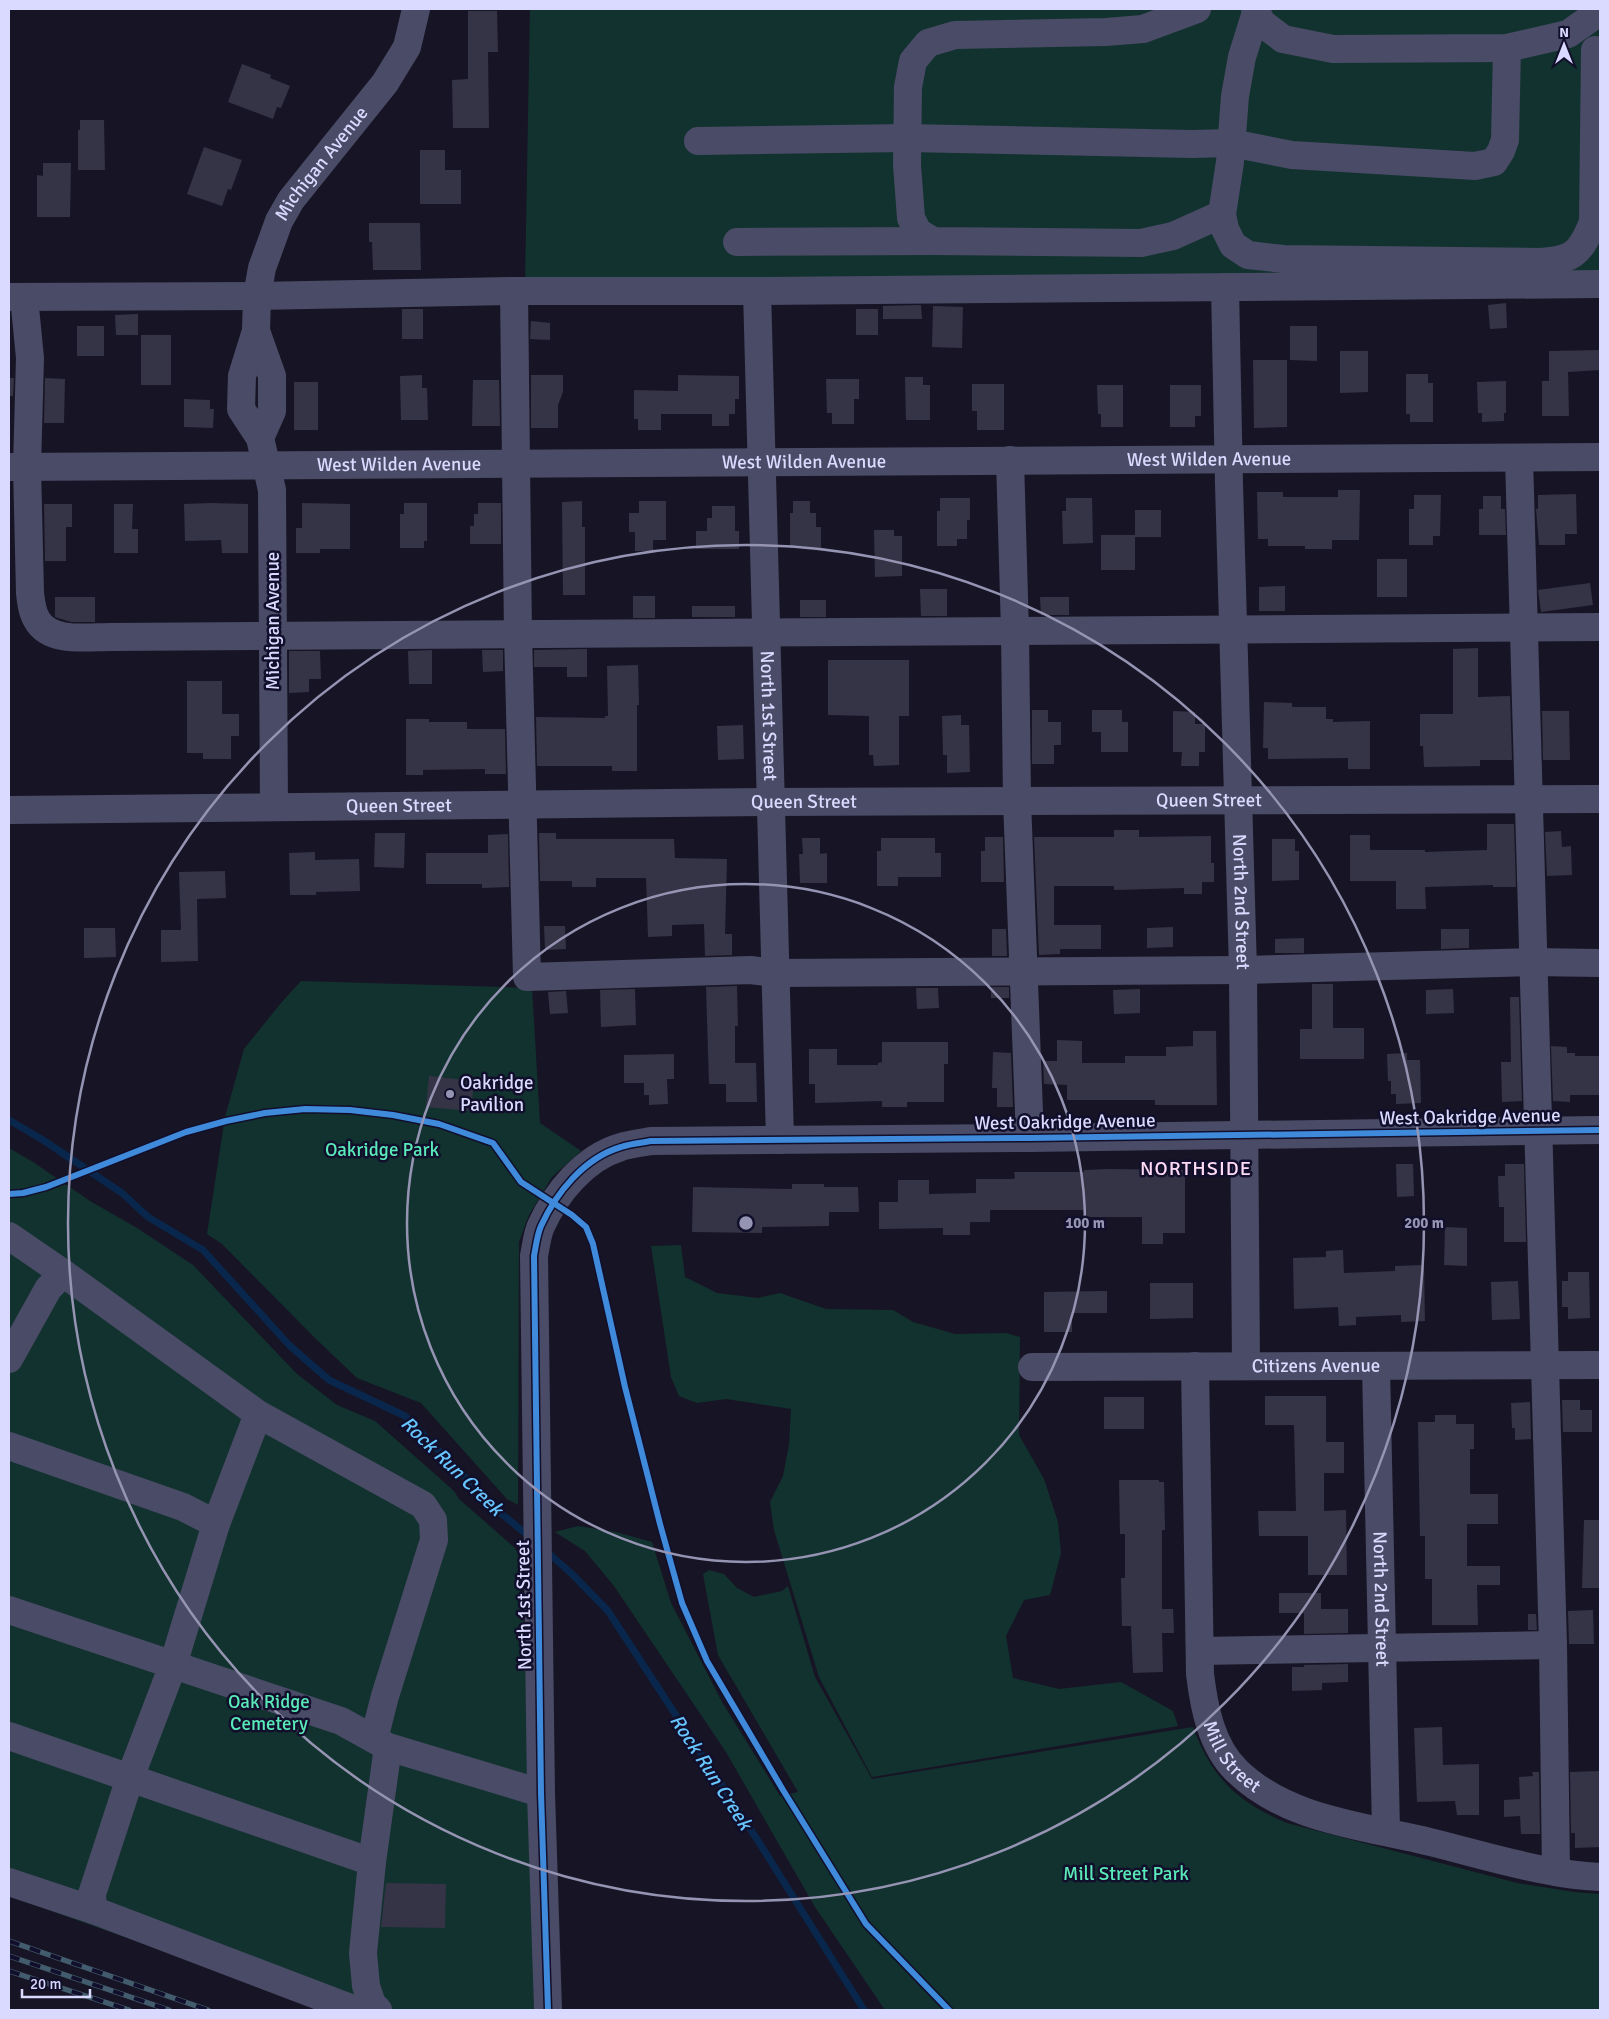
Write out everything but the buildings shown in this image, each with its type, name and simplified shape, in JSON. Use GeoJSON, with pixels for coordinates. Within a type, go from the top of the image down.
{"type":"FeatureCollection","features":[{"type":"Feature","properties":{"kind":"street","name":"Michigan Avenue"},"geometry":{"type":"LineString","coordinates":[[274,806],[272,490],[260,438],[241,409],[242,376],[256,331],[257,296],[262,268],[279,221],[291,200],[385,83],[407,47],[416,9]]}},
{"type":"Feature","properties":{"kind":"street"},"geometry":{"type":"LineString","coordinates":[[933,241],[918,232],[911,218],[907,165],[908,87],[912,62],[928,43],[955,35],[1106,32],[1142,29],[1197,9]]}},
{"type":"Feature","properties":{"kind":"street"},"geometry":{"type":"LineString","coordinates":[[1256,9],[1262,23],[1283,39],[1333,49],[1507,48],[1568,34],[1594,15],[1599,9]]}},
{"type":"Feature","properties":{"kind":"street"},"geometry":{"type":"LineString","coordinates":[[1256,9],[1242,57],[1235,96],[1222,214],[1225,229],[1233,245],[1248,254],[1283,259],[1538,262],[1591,252],[1585,242],[1592,222],[1598,52],[1578,27]]}},
{"type":"Feature","properties":{"kind":"street"},"geometry":{"type":"LineString","coordinates":[[698,141],[908,138],[1192,144],[1231,143],[1292,155],[1475,166],[1494,162],[1505,140],[1507,48]]}},
{"type":"Feature","properties":{"kind":"street"},"geometry":{"type":"LineString","coordinates":[[737,242],[1141,243],[1173,236],[1222,214]]}},
{"type":"Feature","properties":{"kind":"street"},"geometry":{"type":"LineString","coordinates":[[1600,284],[758,291],[514,291],[257,296],[17,297],[30,358],[18,467],[30,593],[37,620],[46,630],[63,636],[1600,627]]}},
{"type":"Feature","properties":{"kind":"street","name":"North 2nd Street"},"geometry":{"type":"LineString","coordinates":[[1225,287],[1228,459],[1243,970],[1246,1366]]}},
{"type":"Feature","properties":{"kind":"street"},"geometry":{"type":"LineString","coordinates":[[514,291],[518,634],[528,977],[750,970],[775,973],[1243,970],[1532,962],[1600,963]]}},
{"type":"Feature","properties":{"kind":"street","name":"North 1st Street"},"geometry":{"type":"LineString","coordinates":[[758,291],[780,1140]]}},
{"type":"Feature","properties":{"kind":"street","name":"West Wilden Avenue"},"geometry":{"type":"LineString","coordinates":[[18,467],[1600,457]]}},
{"type":"Feature","properties":{"kind":"street"},"geometry":{"type":"LineString","coordinates":[[1519,458],[1553,1645],[1556,1872]]}},
{"type":"Feature","properties":{"kind":"street"},"geometry":{"type":"LineString","coordinates":[[1010,460],[1017,801],[1030,1138]]}},
{"type":"Feature","properties":{"kind":"street","name":"Queen Street"},"geometry":{"type":"LineString","coordinates":[[9,810],[771,802],[1600,799]]}},
{"type":"Feature","properties":{"kind":"street","name":"West Oakridge Avenue"},"geometry":{"type":"LineString","coordinates":[[553,1204],[575,1176],[594,1160],[620,1147],[651,1141],[1600,1130]]}},
{"type":"Feature","properties":{"kind":"street","name":"North 1st Street"},"geometry":{"type":"LineString","coordinates":[[548,2010],[541,1793],[534,1256],[540,1228],[553,1204]]}},
{"type":"Feature","properties":{"kind":"street"},"geometry":{"type":"LineString","coordinates":[[9,1236],[63,1272],[258,1414],[423,1506],[433,1520],[434,1540],[384,1696],[372,1862],[363,1952],[366,1986],[372,2004],[378,2010]]}},
{"type":"Feature","properties":{"kind":"street"},"geometry":{"type":"LineString","coordinates":[[9,1359],[15,1332],[63,1272]]}},
{"type":"Feature","properties":{"kind":"street","name":"Citizens Avenue"},"geometry":{"type":"LineString","coordinates":[[1032,1367],[1600,1365]]}},
{"type":"Feature","properties":{"kind":"street","name":"Mill Street"},"geometry":{"type":"LineString","coordinates":[[1195,1366],[1200,1651],[1203,1699],[1220,1749],[1236,1770],[1259,1790],[1287,1805],[1330,1819],[1556,1872],[1600,1877]]}},
{"type":"Feature","properties":{"kind":"street","name":"North 2nd Street"},"geometry":{"type":"LineString","coordinates":[[1376,1367],[1386,1831]]}},
{"type":"Feature","properties":{"kind":"street"},"geometry":{"type":"LineString","coordinates":[[93,1910],[92,1894],[130,1778],[173,1665],[216,1524],[258,1414]]}},
{"type":"Feature","properties":{"kind":"street"},"geometry":{"type":"LineString","coordinates":[[9,1446],[183,1507],[216,1524]]}},
{"type":"Feature","properties":{"kind":"street"},"geometry":{"type":"LineString","coordinates":[[9,1610],[341,1722],[381,1743],[541,1793]]}},
{"type":"Feature","properties":{"kind":"street"},"geometry":{"type":"LineString","coordinates":[[1200,1651],[1553,1645]]}},
{"type":"Feature","properties":{"kind":"street"},"geometry":{"type":"LineString","coordinates":[[9,1736],[372,1862]]}},
{"type":"Feature","properties":{"kind":"street"},"geometry":{"type":"LineString","coordinates":[[9,1882],[93,1910],[356,2010]]}},
{"type":"Feature","properties":{"kind":"green space"},"geometry":{"type":"Polygon","coordinates":[[[530,9],[1600,9],[1600,273],[525,283],[530,9]]]}},
{"type":"Feature","properties":{"kind":"green space","name":"Oakridge Park"},"geometry":{"type":"Polygon","coordinates":[[[301,981],[532,988],[540,1123],[581,1151],[552,1177],[529,1215],[519,1242],[518,1505],[507,1499],[421,1403],[357,1378],[222,1244],[207,1234],[225,1117],[244,1049],[301,981]]]}},
{"type":"Feature","properties":{"kind":"green space","name":"Oak Ridge Cemetery"},"geometry":{"type":"Polygon","coordinates":[[[9,1148],[193,1265],[297,1374],[337,1405],[375,1421],[515,1548],[518,1554],[521,1606],[527,1640],[534,2010],[320,2010],[192,1961],[9,1896],[9,1148]]]}},
{"type":"Feature","properties":{"kind":"green space"},"geometry":{"type":"Polygon","coordinates":[[[681,1245],[685,1277],[717,1293],[758,1298],[780,1293],[826,1309],[893,1310],[913,1322],[955,1334],[1006,1333],[1020,1337],[1019,1435],[1044,1479],[1058,1522],[1061,1553],[1050,1595],[1024,1600],[1006,1636],[1013,1678],[1059,1689],[1121,1682],[1173,1711],[1178,1726],[872,1777],[819,1677],[774,1530],[770,1502],[783,1476],[789,1445],[791,1409],[726,1399],[697,1403],[679,1396],[671,1377],[651,1246],[681,1245]]]}},
{"type":"Feature","properties":{"kind":"green space","name":"Mill Street Park"},"geometry":{"type":"Polygon","coordinates":[[[578,1526],[616,1532],[652,1542],[671,1603],[722,1702],[780,1796],[798,1792],[718,1655],[703,1574],[709,1570],[724,1574],[737,1588],[754,1597],[782,1591],[788,1586],[815,1677],[872,1779],[1193,1727],[1209,1761],[1228,1786],[1254,1806],[1287,1823],[1517,1883],[1600,1894],[1600,2010],[885,2010],[815,1907],[726,1752],[614,1586],[585,1551],[555,1532],[578,1526]]]}},
{"type":"Feature","properties":{"kind":"waterway","name":"Rock Run Creek"},"geometry":{"type":"LineString","coordinates":[[9,1120],[43,1140],[122,1193],[148,1217],[203,1250],[289,1345],[329,1380],[405,1416],[497,1510],[531,1538]]}},
{"type":"Feature","properties":{"kind":"waterway","name":"Rock Run Creek"},"geometry":{"type":"LineString","coordinates":[[545,1550],[573,1575],[608,1611],[760,1844],[864,2010]]}},
{"type":"Feature","properties":{"kind":"railway"},"geometry":{"type":"LineString","coordinates":[[9,1941],[208,2010]]}},
{"type":"Feature","properties":{"kind":"railway"},"geometry":{"type":"LineString","coordinates":[[9,1956],[169,2010]]}},
{"type":"Feature","properties":{"kind":"railway"},"geometry":{"type":"LineString","coordinates":[[9,1971],[129,2010]]}},
{"type":"Feature","properties":{"kind":"cycle path"},"geometry":{"type":"LineString","coordinates":[[9,1194],[23,1193],[46,1187],[186,1132],[265,1113],[305,1109],[350,1110],[393,1115],[439,1124],[493,1143],[521,1182],[572,1215],[586,1227],[593,1244],[625,1387],[682,1603],[707,1661],[783,1790],[866,1924],[949,2010]]}},
{"type":"Feature","properties":{"kind":"cycle path"},"geometry":{"type":"LineString","coordinates":[[548,2010],[541,1793],[534,1256],[541,1226],[547,1214],[563,1189],[583,1168],[608,1152],[624,1146],[651,1141],[1600,1130]]}},
{"type":"Feature","properties":{"kind":"place","name":"Oakridge Pavilion"},"geometry":{"type":"Point","coordinates":[450,1094]}},
{"type":"Feature","properties":{"kind":"district","name":"NORTHSIDE"},"geometry":{"type":"Point","coordinates":[1196,1168]}}]}
